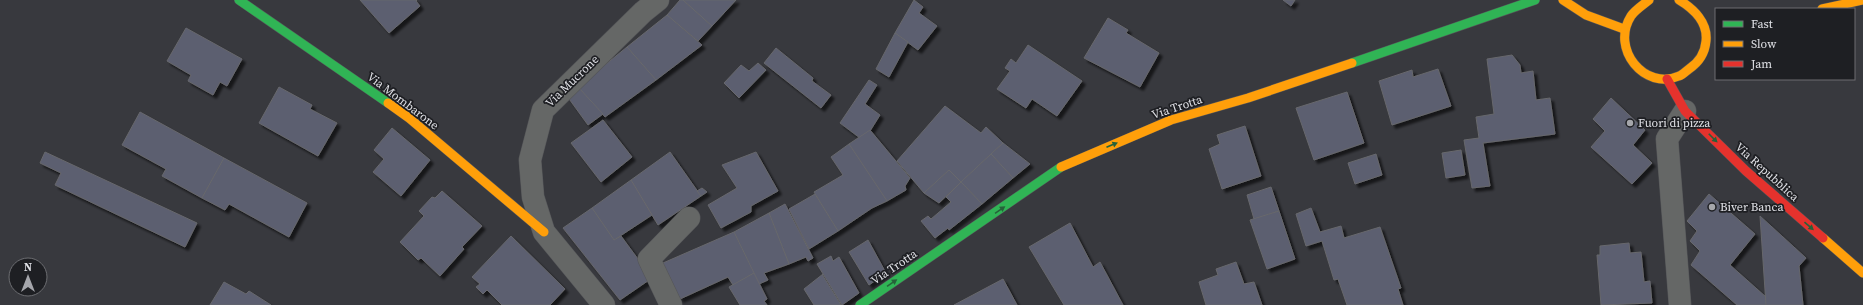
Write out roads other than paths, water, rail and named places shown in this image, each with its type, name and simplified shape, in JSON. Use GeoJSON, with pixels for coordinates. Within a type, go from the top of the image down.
{"type":"FeatureCollection","features":[{"type":"Feature","properties":{"kind":"street","name":"Via Mombarone"},"geometry":{"type":"LineString","coordinates":[[239,0],[409,118],[544,232]]}},
{"type":"Feature","properties":{"kind":"street","name":"Via Trotta"},"geometry":{"type":"LineString","coordinates":[[860,305],[1066,164],[1171,120],[1248,98],[1432,37],[1535,0]]}},
{"type":"Feature","properties":{"kind":"street"},"geometry":{"type":"LineString","coordinates":[[1563,0],[1586,14],[1624,29]]}},
{"type":"Feature","properties":{"kind":"street"},"geometry":{"type":"LineString","coordinates":[[1649,0],[1638,7],[1629,17],[1624,29],[1623,42],[1633,65],[1643,73],[1655,78],[1667,79],[1679,76],[1690,70],[1698,61],[1704,50],[1706,38],[1704,26],[1698,14],[1688,4],[1679,0]]}},
{"type":"Feature","properties":{"kind":"street"},"geometry":{"type":"LineString","coordinates":[[1827,8],[1863,0]]}},
{"type":"Feature","properties":{"kind":"street","name":"Via Mucrone"},"geometry":{"type":"LineString","coordinates":[[604,305],[544,232],[533,197],[530,160],[543,110],[644,4]]}},
{"type":"Feature","properties":{"kind":"street"},"geometry":{"type":"LineString","coordinates":[[1704,26],[1715,25]]}},
{"type":"Feature","properties":{"kind":"street","name":"Via Repubblica"},"geometry":{"type":"LineString","coordinates":[[1667,79],[1686,111],[1746,171],[1863,273]]}},
{"type":"Feature","properties":{"kind":"street"},"geometry":{"type":"LineString","coordinates":[[1680,305],[1667,139],[1686,111]]}},
{"type":"Feature","properties":{"kind":"street"},"geometry":{"type":"LineString","coordinates":[[671,305],[649,259],[689,218]]}},
{"type":"Feature","properties":{"kind":"place","name":"Fuori di pizza"},"geometry":{"type":"Point","coordinates":[1630,123]}},
{"type":"Feature","properties":{"kind":"place","name":"Biver Banca"},"geometry":{"type":"Point","coordinates":[1712,207]}}]}
